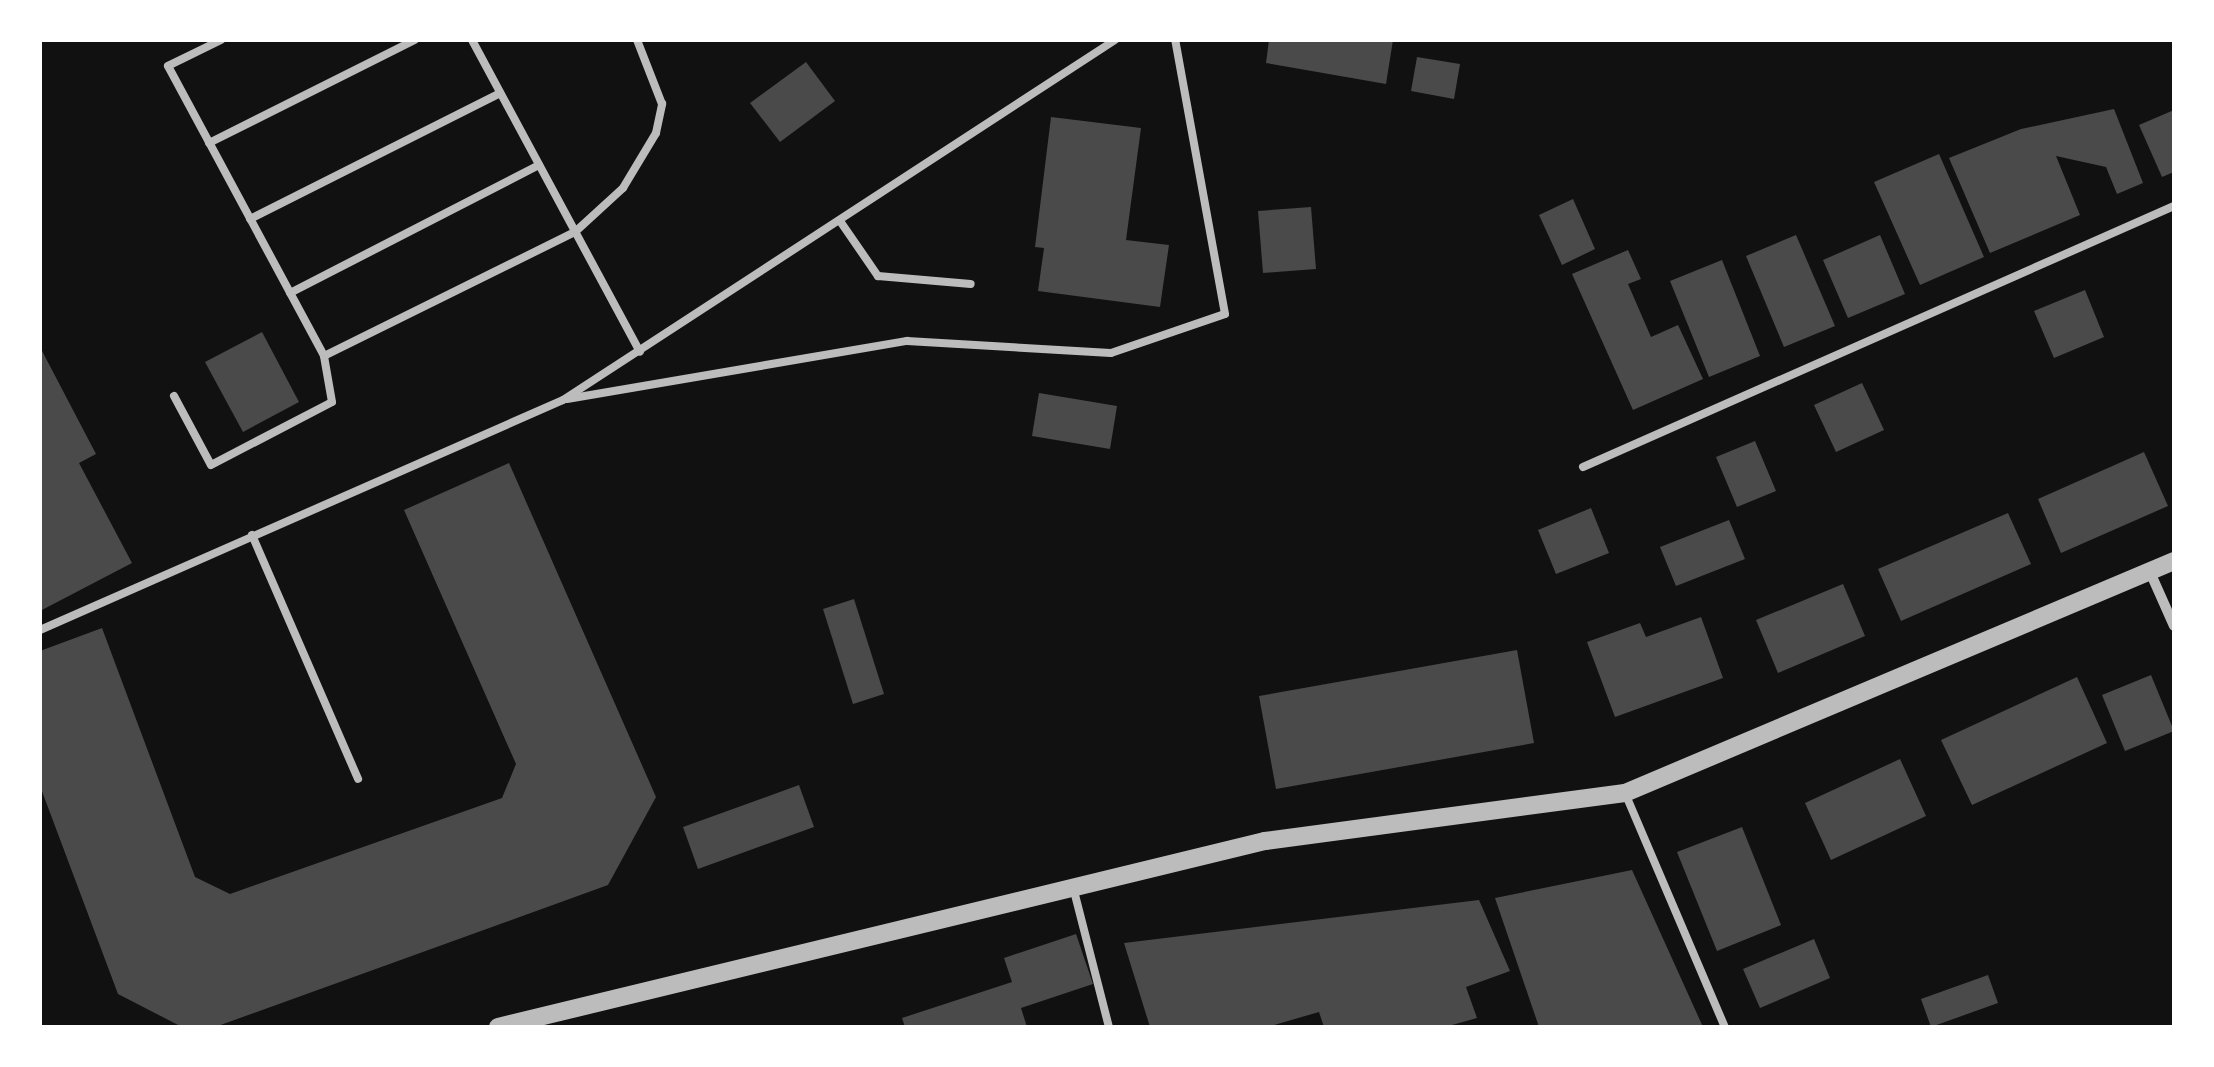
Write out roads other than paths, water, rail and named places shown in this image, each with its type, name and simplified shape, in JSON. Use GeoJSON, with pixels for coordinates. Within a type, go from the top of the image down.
{"type":"FeatureCollection","features":[{"type":"Feature","properties":{"kind":"street"},"geometry":{"type":"LineString","coordinates":[[498,1027],[1072,883],[1265,841],[1626,793],[2174,561]]}},
{"type":"Feature","properties":{"kind":"street"},"geometry":{"type":"LineString","coordinates":[[2150,572],[2174,626]]}},
{"type":"Feature","properties":{"kind":"lane"},"geometry":{"type":"LineString","coordinates":[[174,396],[211,465],[332,402],[324,356],[168,66],[221,40]]}},
{"type":"Feature","properties":{"kind":"lane"},"geometry":{"type":"LineString","coordinates":[[209,143],[415,40]]}},
{"type":"Feature","properties":{"kind":"lane"},"geometry":{"type":"LineString","coordinates":[[472,40],[640,352]]}},
{"type":"Feature","properties":{"kind":"lane"},"geometry":{"type":"LineString","coordinates":[[324,356],[575,232],[624,188],[656,134],[662,104],[637,40]]}},
{"type":"Feature","properties":{"kind":"lane"},"geometry":{"type":"LineString","coordinates":[[40,630],[563,400],[1115,40]]}},
{"type":"Feature","properties":{"kind":"lane"},"geometry":{"type":"LineString","coordinates":[[563,400],[907,341],[1111,353],[1225,314],[1176,40]]}},
{"type":"Feature","properties":{"kind":"lane"},"geometry":{"type":"LineString","coordinates":[[250,219],[500,93]]}},
{"type":"Feature","properties":{"kind":"lane"},"geometry":{"type":"LineString","coordinates":[[290,293],[540,165]]}},
{"type":"Feature","properties":{"kind":"lane"},"geometry":{"type":"LineString","coordinates":[[1584,467],[2174,206]]}},
{"type":"Feature","properties":{"kind":"lane"},"geometry":{"type":"LineString","coordinates":[[840,221],[878,276],[972,284]]}},
{"type":"Feature","properties":{"kind":"lane"},"geometry":{"type":"LineString","coordinates":[[252,535],[358,779]]}},
{"type":"Feature","properties":{"kind":"lane"},"geometry":{"type":"LineString","coordinates":[[1626,793],[1725,1027]]}},
{"type":"Feature","properties":{"kind":"lane"},"geometry":{"type":"LineString","coordinates":[[1072,883],[1109,1027]]}}]}
